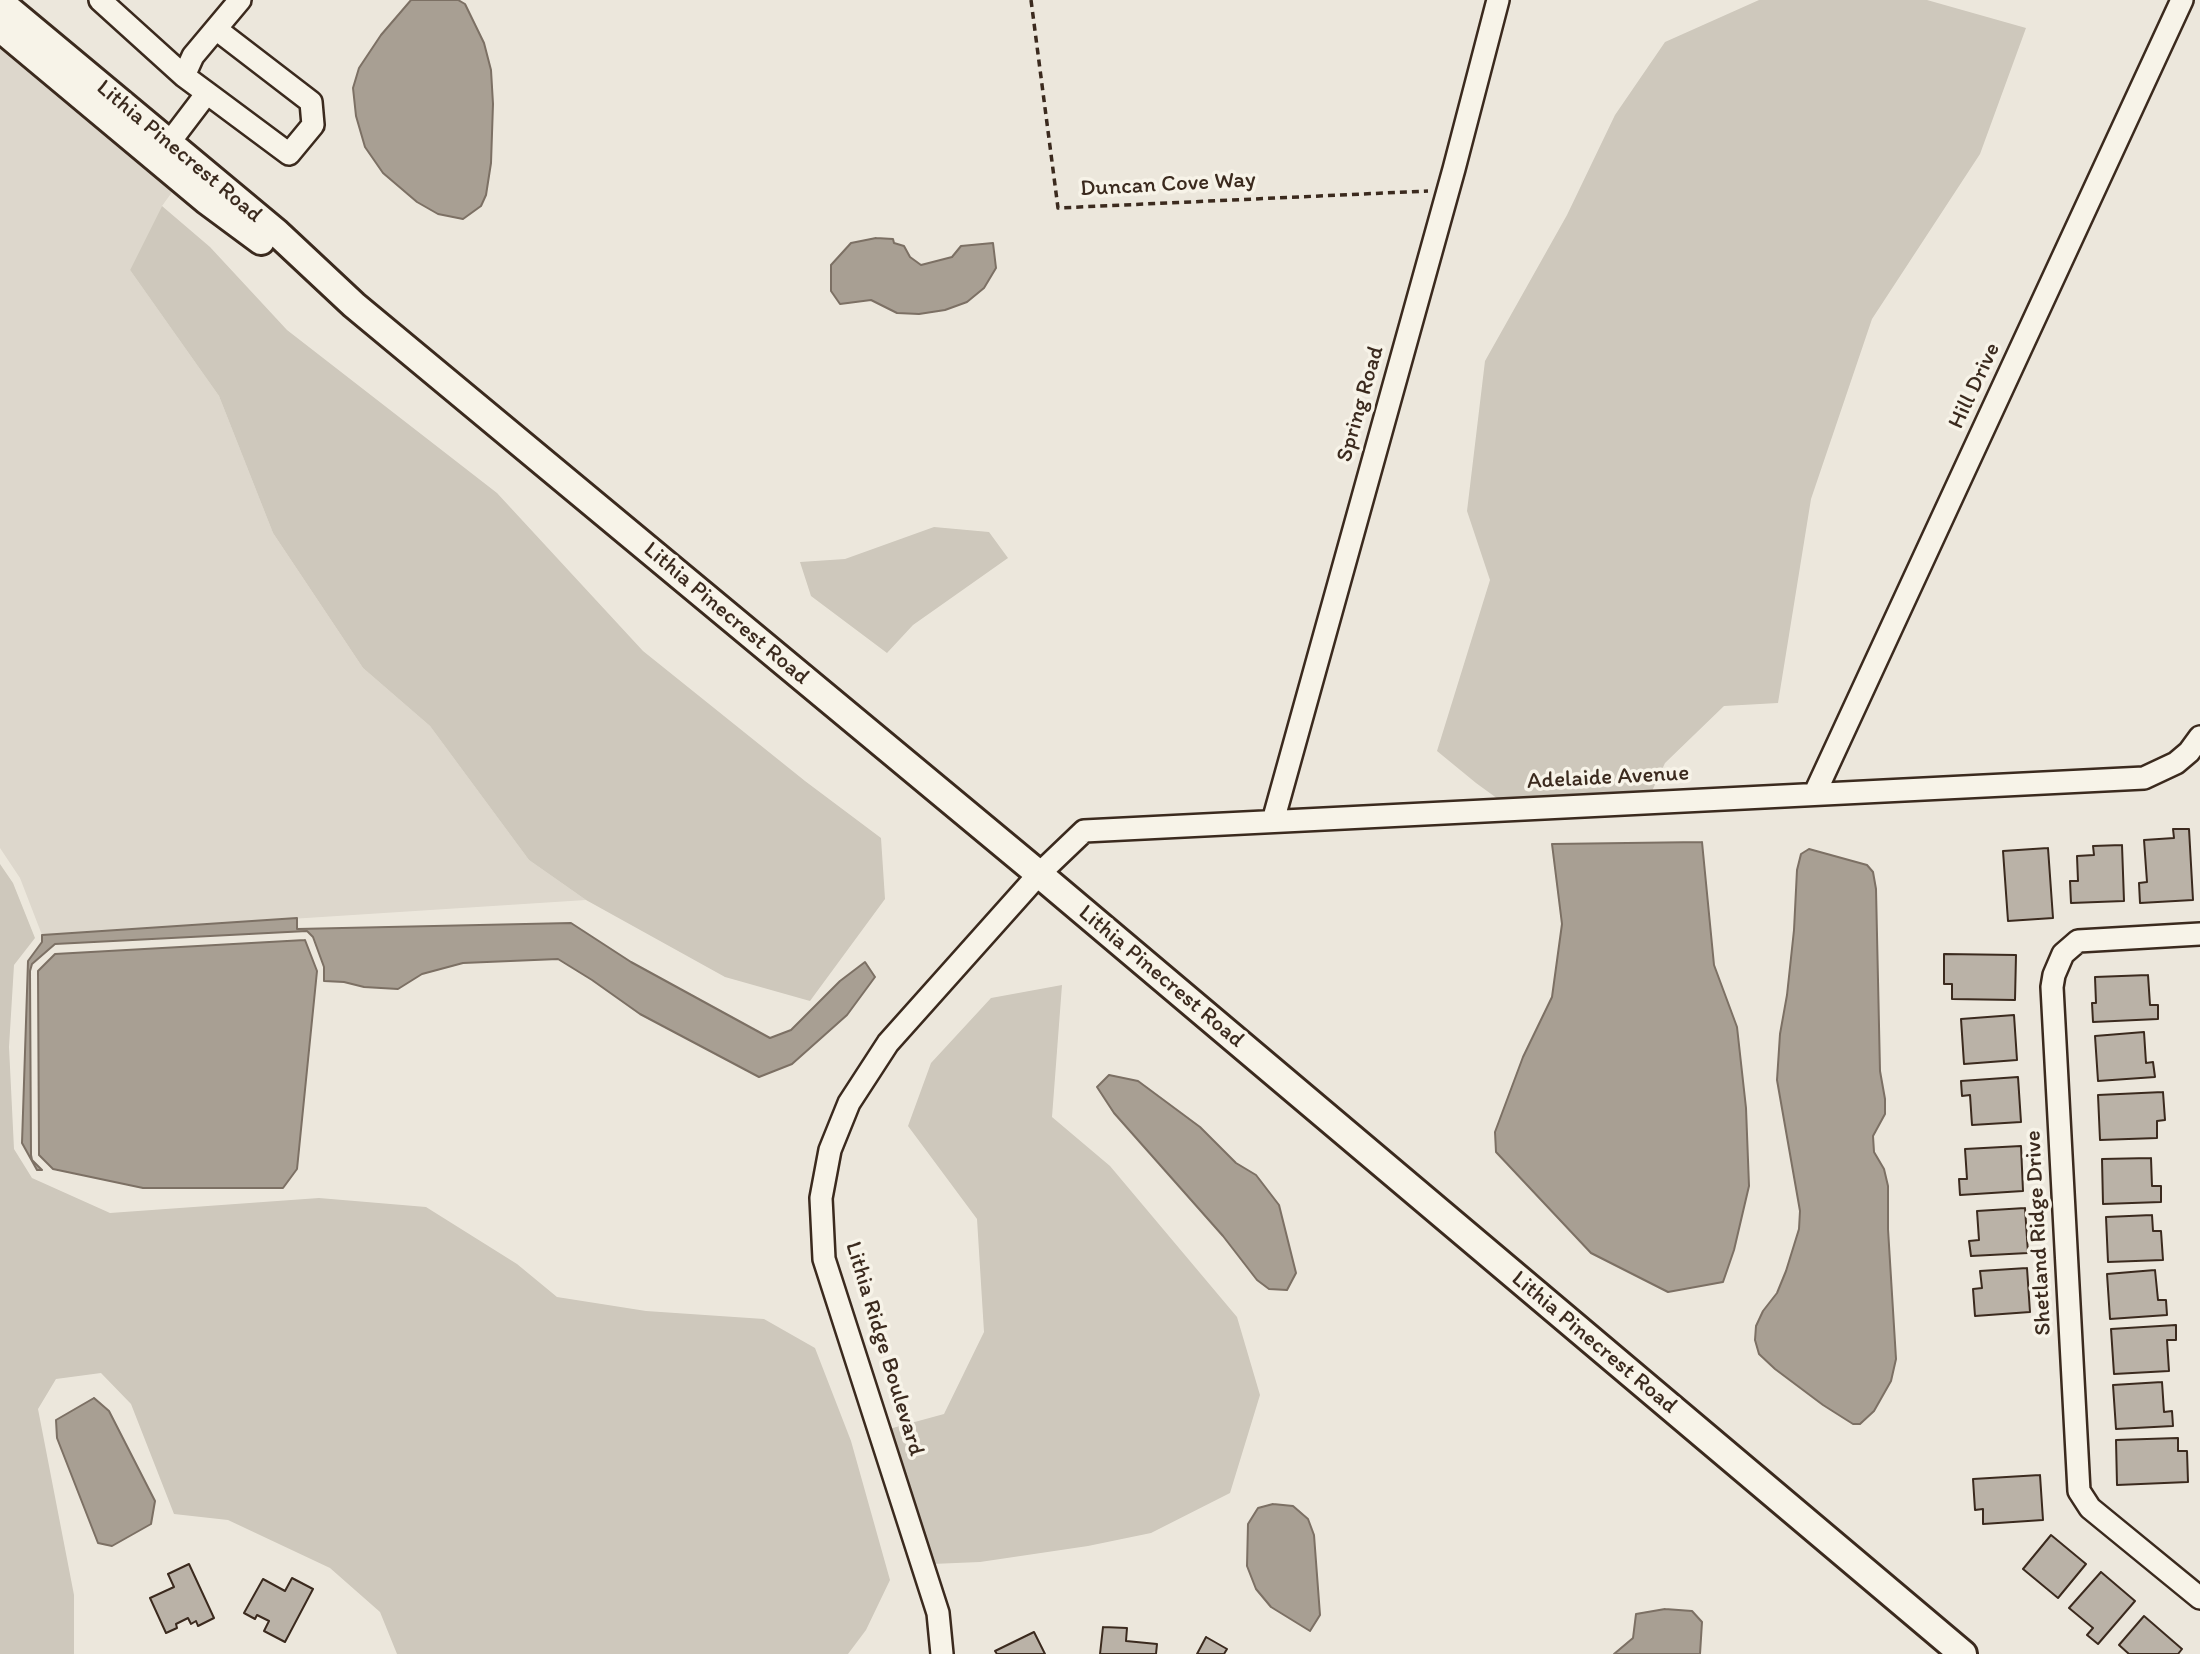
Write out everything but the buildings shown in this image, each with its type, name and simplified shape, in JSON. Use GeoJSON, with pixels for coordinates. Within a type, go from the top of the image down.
{"type":"FeatureCollection","features":[{"type":"Feature","properties":{"kind":"main road","name":"Lithia Pinecrest Road"},"geometry":{"type":"LineString","coordinates":[[0,2],[276,232],[355,305],[1039,874],[1963,1654]]}},
{"type":"Feature","properties":{"kind":"main road","name":"Lithia Pinecrest Road"},"geometry":{"type":"LineString","coordinates":[[0,28],[207,201],[355,305]]}},
{"type":"Feature","properties":{"kind":"street"},"geometry":{"type":"LineString","coordinates":[[100,0],[184,76],[289,154],[313,125],[311,103],[216,29]]}},
{"type":"Feature","properties":{"kind":"street"},"geometry":{"type":"LineString","coordinates":[[184,76],[193,56],[240,0]]}},
{"type":"Feature","properties":{"kind":"street","name":"Spring Road"},"geometry":{"type":"LineString","coordinates":[[1273,821],[1498,0]]}},
{"type":"Feature","properties":{"kind":"street","name":"Hill Drive"},"geometry":{"type":"LineString","coordinates":[[1815,793],[2182,0]]}},
{"type":"Feature","properties":{"kind":"street"},"geometry":{"type":"LineString","coordinates":[[169,143],[207,93]]}},
{"type":"Feature","properties":{"kind":"street","name":"Adelaide Avenue"},"geometry":{"type":"LineString","coordinates":[[1039,874],[1084,831],[2144,778],[2176,763],[2194,744]]}},
{"type":"Feature","properties":{"kind":"street","name":"Lithia Ridge Boulevard"},"geometry":{"type":"LineString","coordinates":[[942,1654],[938,1613],[824,1259],[821,1198],[830,1150],[849,1103],[888,1044],[1039,874]]}},
{"type":"Feature","properties":{"kind":"street","name":"Shetland Ridge Drive"},"geometry":{"type":"LineString","coordinates":[[2200,933],[2077,942],[2063,954],[2052,988],[2079,1491],[2090,1508],[2200,1598]]}},
{"type":"Feature","properties":{"kind":"path","name":"Duncan Cove Way"},"geometry":{"type":"LineString","coordinates":[[1031,0],[1058,208],[1448,190]]}},
{"type":"Feature","properties":{"kind":"shaded area"},"geometry":{"type":"Polygon","coordinates":[[[411,0],[458,0],[465,4],[484,43],[491,70],[491,163],[486,195],[481,206],[463,219],[438,214],[417,202],[383,173],[365,147],[356,116],[353,88],[359,68],[381,35],[411,0]]]}},
{"type":"Feature","properties":{"kind":"shaded area"},"geometry":{"type":"Polygon","coordinates":[[[1759,0],[1927,0],[2026,28],[1980,154],[1872,319],[1811,499],[1778,703],[1724,706],[1665,763],[1652,791],[1498,799],[1437,751],[1490,580],[1467,511],[1485,361],[1567,215],[1615,115],[1665,42],[1759,0]]]}},
{"type":"Feature","properties":{"kind":"shaded area"},"geometry":{"type":"Polygon","coordinates":[[[0,42],[175,188],[162,206],[130,270],[219,396],[273,533],[363,668],[430,726],[529,860],[586,900],[42,935],[20,878],[0,848],[0,42]]]}},
{"type":"Feature","properties":{"kind":"shaded area"},"geometry":{"type":"Polygon","coordinates":[[[162,206],[210,247],[287,330],[497,493],[643,651],[805,781],[881,838],[885,899],[810,1001],[725,977],[586,900],[529,860],[430,726],[363,668],[273,533],[219,396],[130,270],[162,206]]]}},
{"type":"Feature","properties":{"kind":"shaded area"},"geometry":{"type":"Polygon","coordinates":[[[876,238],[893,239],[894,243],[904,246],[910,257],[921,265],[952,257],[961,246],[993,243],[996,268],[984,288],[967,302],[945,310],[919,314],[897,313],[871,300],[840,304],[831,291],[831,265],[851,243],[876,238]]]}},
{"type":"Feature","properties":{"kind":"shaded area"},"geometry":{"type":"Polygon","coordinates":[[[934,527],[989,532],[1008,558],[913,625],[887,653],[811,596],[800,562],[845,559],[934,527]]]}},
{"type":"Feature","properties":{"kind":"shaded area"},"geometry":{"type":"Polygon","coordinates":[[[1702,842],[1714,965],[1737,1027],[1746,1108],[1749,1186],[1734,1250],[1723,1282],[1668,1292],[1591,1253],[1496,1152],[1495,1132],[1523,1057],[1552,997],[1562,924],[1552,844],[1702,842]]]}},
{"type":"Feature","properties":{"kind":"shaded area"},"geometry":{"type":"Polygon","coordinates":[[[1809,849],[1867,865],[1873,872],[1876,889],[1880,1071],[1885,1114],[1873,1136],[1874,1152],[1884,1169],[1888,1186],[1896,1359],[1891,1381],[1874,1411],[1860,1424],[1853,1424],[1823,1405],[1775,1369],[1759,1354],[1755,1340],[1756,1326],[1763,1311],[1777,1293],[1799,1229],[1800,1211],[1777,1080],[1780,1034],[1794,930],[1797,870],[1801,854],[1809,849]]]}},
{"type":"Feature","properties":{"kind":"shaded area"},"geometry":{"type":"Polygon","coordinates":[[[0,864],[13,883],[35,938],[14,965],[9,1047],[14,1149],[32,1178],[110,1213],[319,1198],[426,1207],[517,1264],[557,1297],[646,1311],[764,1319],[815,1348],[851,1441],[890,1580],[866,1630],[848,1654],[397,1654],[380,1612],[330,1568],[228,1520],[174,1514],[131,1404],[101,1373],[56,1379],[38,1409],[74,1595],[74,1654],[0,1654],[0,864]]]}},
{"type":"Feature","properties":{"kind":"shaded area"},"geometry":{"type":"Polygon","coordinates":[[[297,918],[297,929],[571,923],[631,962],[770,1038],[791,1030],[840,981],[865,962],[875,977],[847,1015],[792,1064],[759,1077],[640,1014],[558,959],[463,963],[422,974],[398,989],[324,981],[324,967],[313,937],[307,931],[55,944],[32,964],[30,971],[31,1155],[32,1160],[42,1170],[37,1170],[22,1143],[28,961],[42,942],[42,935],[297,918]]]}},
{"type":"Feature","properties":{"kind":"shaded area"},"geometry":{"type":"Polygon","coordinates":[[[305,940],[317,971],[297,1169],[283,1188],[143,1188],[53,1169],[39,1155],[38,971],[55,954],[305,940]]]}},
{"type":"Feature","properties":{"kind":"shaded area"},"geometry":{"type":"Polygon","coordinates":[[[1062,985],[1052,1117],[1110,1166],[1237,1317],[1260,1395],[1230,1493],[1151,1533],[1088,1546],[980,1562],[932,1564],[889,1429],[944,1414],[984,1332],[977,1219],[908,1126],[931,1063],[991,998],[1062,985]]]}},
{"type":"Feature","properties":{"kind":"shaded area"},"geometry":{"type":"Polygon","coordinates":[[[1109,1075],[1138,1081],[1200,1127],[1236,1163],[1256,1175],[1279,1205],[1296,1273],[1287,1290],[1269,1289],[1257,1280],[1223,1236],[1114,1113],[1097,1087],[1109,1075]]]}},
{"type":"Feature","properties":{"kind":"shaded area"},"geometry":{"type":"Polygon","coordinates":[[[94,1398],[109,1411],[155,1501],[151,1524],[112,1546],[98,1543],[57,1438],[56,1420],[94,1398]]]}},
{"type":"Feature","properties":{"kind":"shaded area"},"geometry":{"type":"Polygon","coordinates":[[[1273,1504],[1293,1506],[1308,1519],[1314,1535],[1320,1615],[1310,1631],[1271,1607],[1256,1589],[1247,1566],[1248,1524],[1258,1508],[1273,1504]]]}},
{"type":"Feature","properties":{"kind":"shaded area"},"geometry":{"type":"Polygon","coordinates":[[[1665,1609],[1692,1611],[1702,1622],[1700,1654],[1614,1654],[1633,1638],[1636,1614],[1665,1609]]]}}]}
